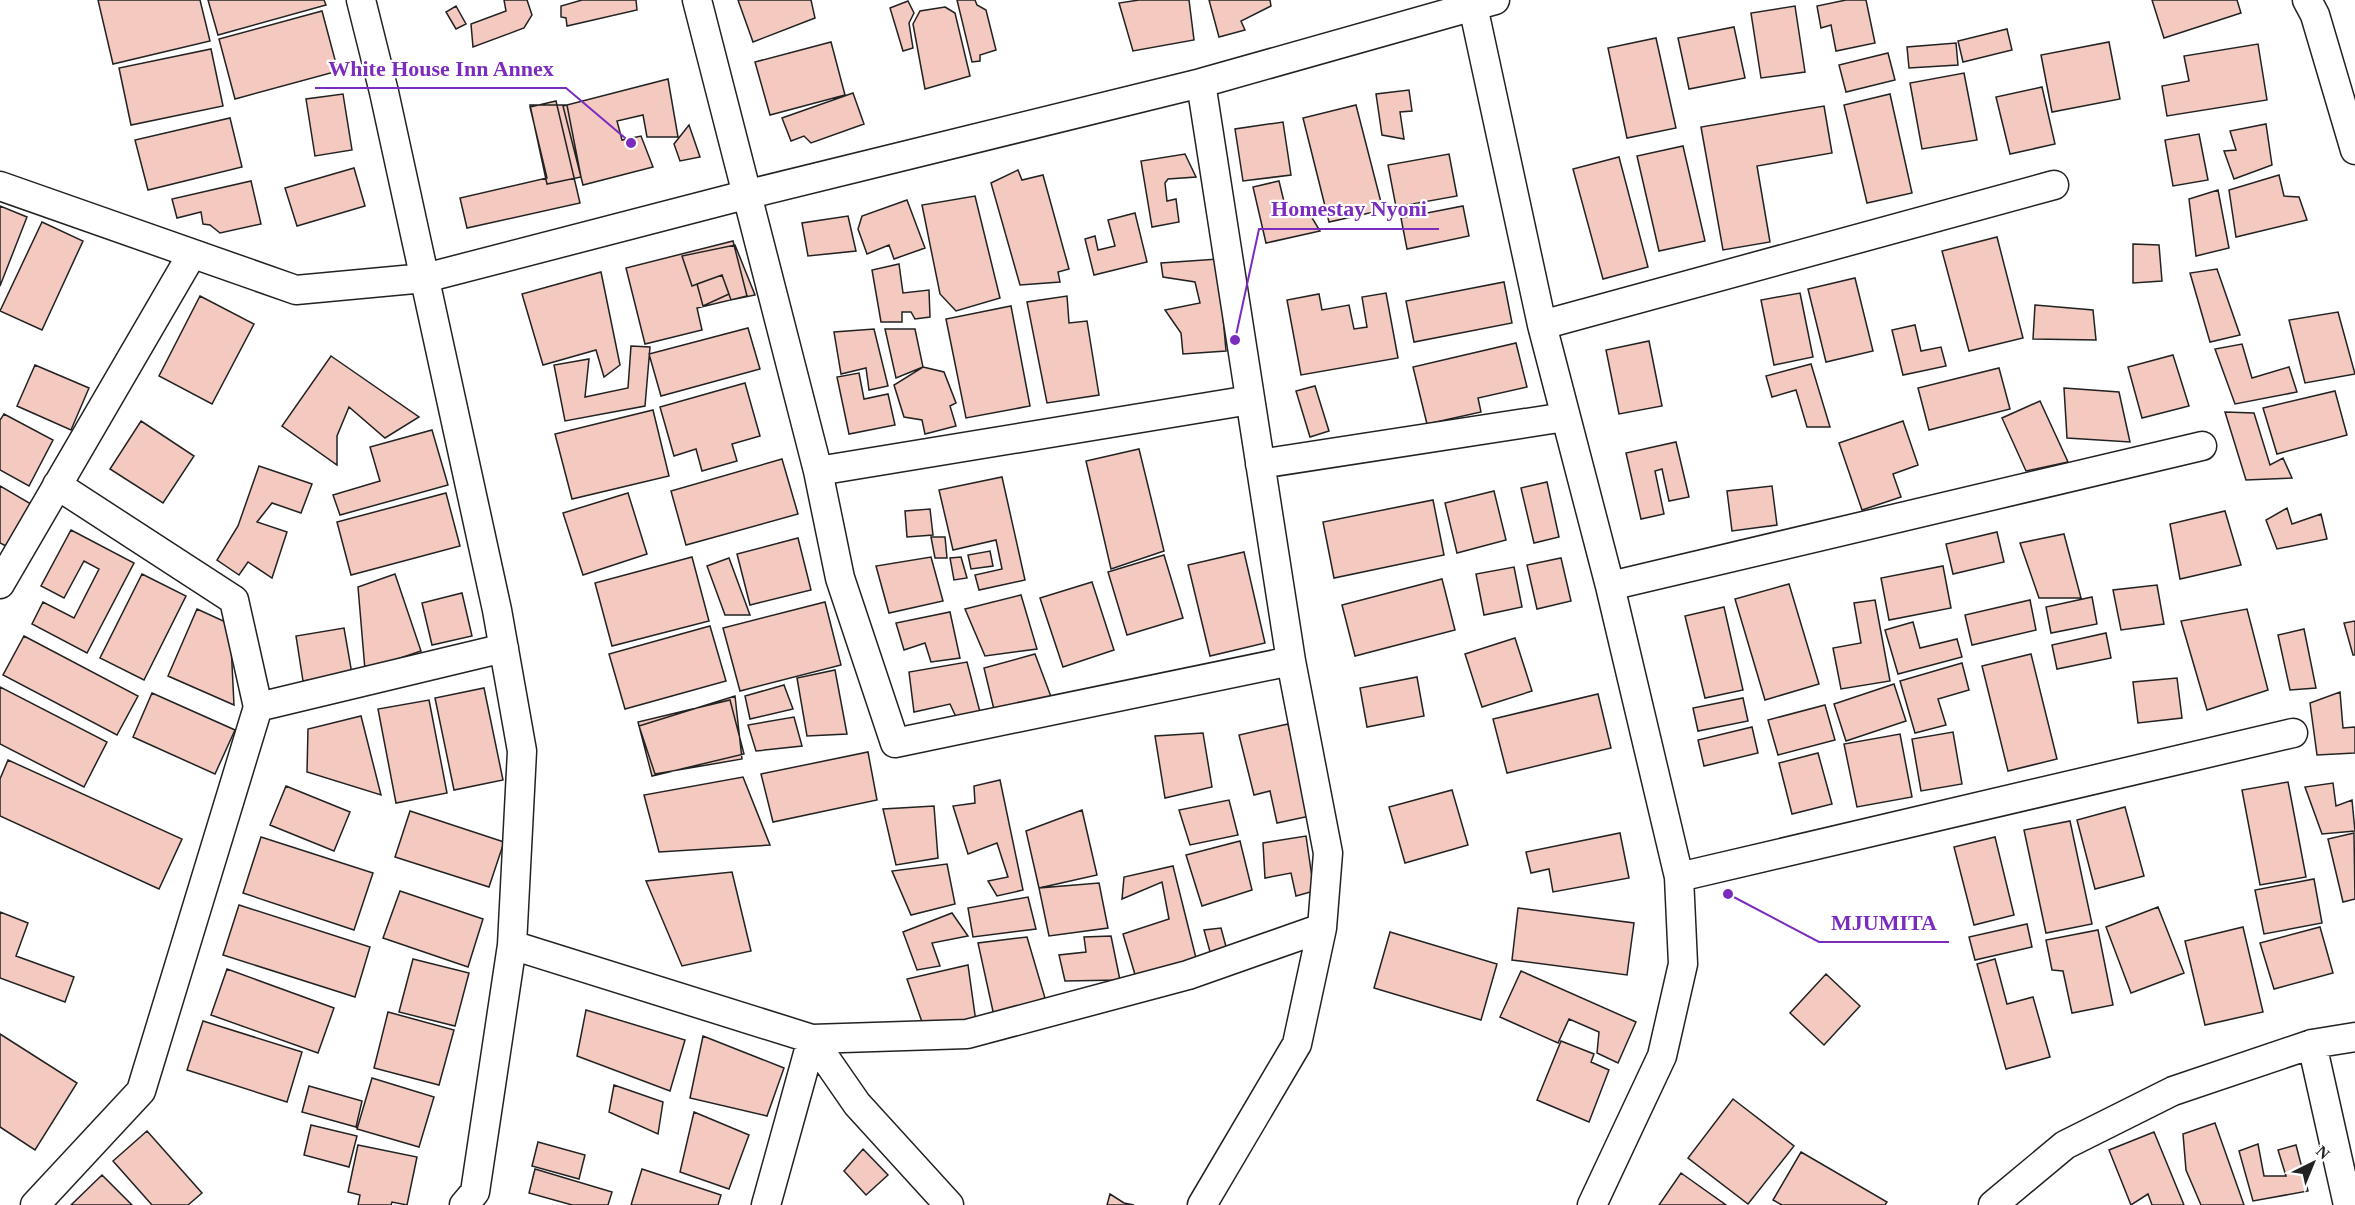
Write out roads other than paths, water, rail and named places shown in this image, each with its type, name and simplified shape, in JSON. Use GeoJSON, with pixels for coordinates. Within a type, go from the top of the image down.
{"type":"FeatureCollection","features":[{"type":"Feature","properties":{"kind":"street"},"geometry":{"type":"LineString","coordinates":[[361,0],[425,278],[504,648],[522,751],[512,945],[475,1192],[464,1205]]}},
{"type":"Feature","properties":{"kind":"street"},"geometry":{"type":"LineString","coordinates":[[697,0],[818,471],[840,578],[895,743],[1291,661]]}},
{"type":"Feature","properties":{"kind":"street"},"geometry":{"type":"LineString","coordinates":[[2307,0],[2315,15],[2355,150]]}},
{"type":"Feature","properties":{"kind":"street"},"geometry":{"type":"LineString","coordinates":[[0,186],[296,290],[425,278],[746,195],[1201,83],[1484,3],[1542,325],[1610,586],[1679,878],[1683,964],[1662,1056],[1592,1205]]}},
{"type":"Feature","properties":{"kind":"street"},"geometry":{"type":"LineString","coordinates":[[1201,83],[1291,661],[1328,853],[1322,928],[1297,1044],[1202,1205]]}},
{"type":"Feature","properties":{"kind":"street"},"geometry":{"type":"LineString","coordinates":[[1542,325],[2054,185]]}},
{"type":"Feature","properties":{"kind":"street"},"geometry":{"type":"LineString","coordinates":[[0,584],[192,254]]}},
{"type":"Feature","properties":{"kind":"street"},"geometry":{"type":"LineString","coordinates":[[818,471],[1250,400]]}},
{"type":"Feature","properties":{"kind":"street"},"geometry":{"type":"LineString","coordinates":[[1260,464],[1565,417]]}},
{"type":"Feature","properties":{"kind":"street"},"geometry":{"type":"LineString","coordinates":[[1610,586],[2202,446]]}},
{"type":"Feature","properties":{"kind":"street"},"geometry":{"type":"LineString","coordinates":[[35,1205],[141,1091],[258,707],[234,600],[57,485]]}},
{"type":"Feature","properties":{"kind":"street"},"geometry":{"type":"LineString","coordinates":[[258,707],[504,648]]}},
{"type":"Feature","properties":{"kind":"street"},"geometry":{"type":"LineString","coordinates":[[1679,878],[2293,733]]}},
{"type":"Feature","properties":{"kind":"street"},"geometry":{"type":"LineString","coordinates":[[512,945],[812,1039],[967,1034],[1188,975],[1322,928]]}},
{"type":"Feature","properties":{"kind":"street"},"geometry":{"type":"LineString","coordinates":[[1993,1205],[2065,1145],[2173,1091],[2312,1044],[2355,1037]]}},
{"type":"Feature","properties":{"kind":"street"},"geometry":{"type":"LineString","coordinates":[[766,1205],[812,1039]]}},
{"type":"Feature","properties":{"kind":"street"},"geometry":{"type":"LineString","coordinates":[[812,1039],[857,1104],[949,1205]]}},
{"type":"Feature","properties":{"kind":"street"},"geometry":{"type":"LineString","coordinates":[[2312,1044],[2348,1205]]}},
{"type":"Feature","properties":{"kind":"place","name":"White House Inn Annex"},"geometry":{"type":"Point","coordinates":[631,143]}},
{"type":"Feature","properties":{"kind":"place","name":"Homestay Nyoni"},"geometry":{"type":"Point","coordinates":[1235,340]}},
{"type":"Feature","properties":{"kind":"place","name":"MJUMITA"},"geometry":{"type":"Point","coordinates":[1728,894]}}]}
